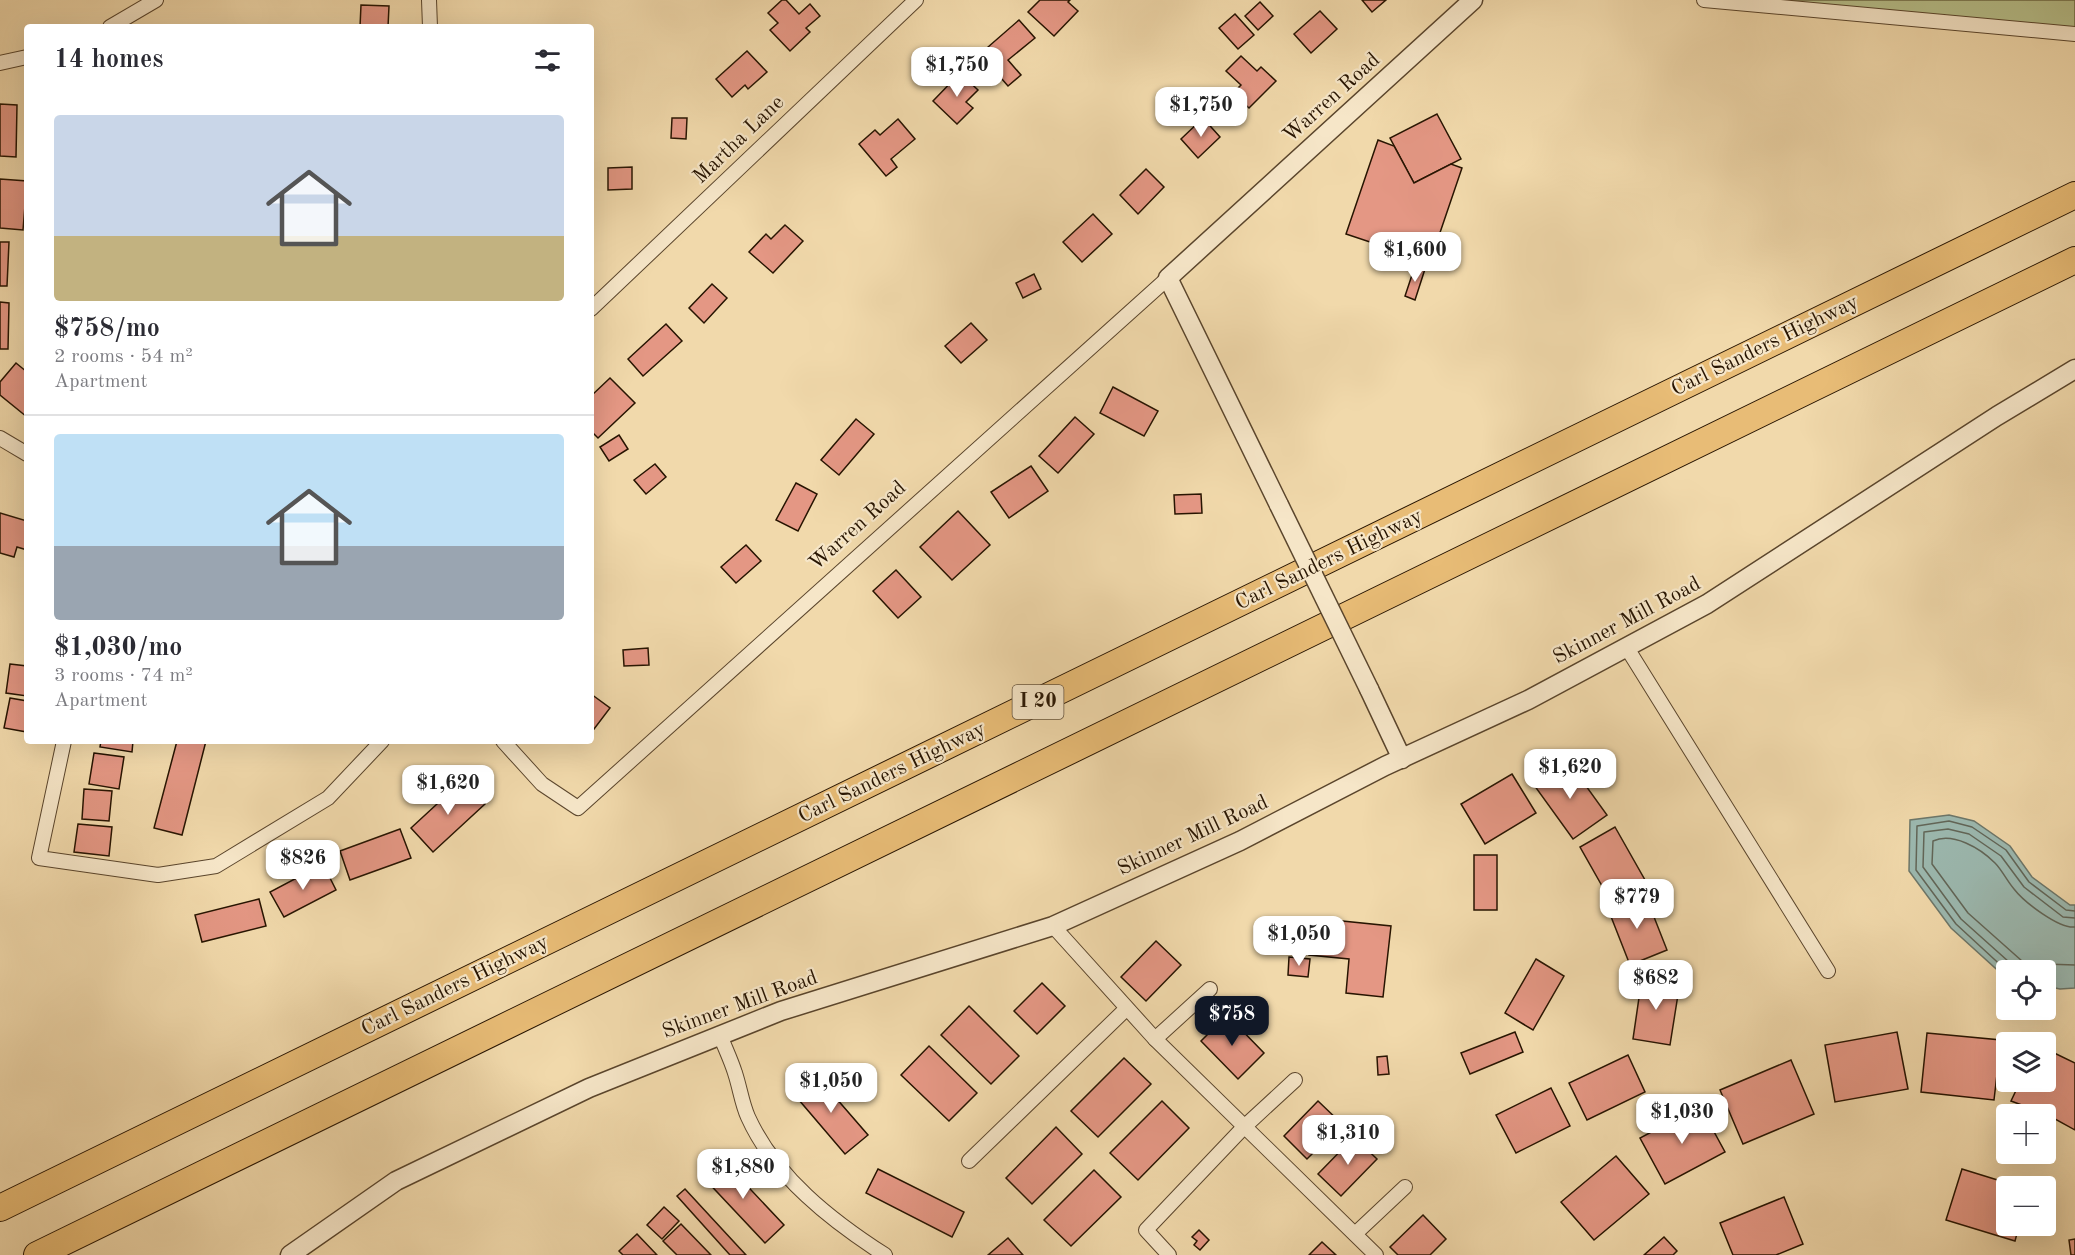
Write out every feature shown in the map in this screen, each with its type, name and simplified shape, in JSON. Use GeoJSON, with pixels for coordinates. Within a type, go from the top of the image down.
{"type":"FeatureCollection","features":[{"type":"Feature","properties":{"kind":"highway","name":"Carl Sanders Highway"},"geometry":{"type":"LineString","coordinates":[[0,1208],[2075,195]]}},
{"type":"Feature","properties":{"kind":"highway"},"geometry":{"type":"LineString","coordinates":[[37,1255],[2075,260]]}},
{"type":"Feature","properties":{"kind":"street"},"geometry":{"type":"LineString","coordinates":[[115,24],[156,0]]}},
{"type":"Feature","properties":{"kind":"street"},"geometry":{"type":"LineString","coordinates":[[429,0],[430,24]]}},
{"type":"Feature","properties":{"kind":"street","name":"Martha Lane"},"geometry":{"type":"LineString","coordinates":[[594,306],[916,0]]}},
{"type":"Feature","properties":{"kind":"street","name":"Warren Road"},"geometry":{"type":"LineString","coordinates":[[506,744],[542,784],[578,808],[1168,278],[1473,0]]}},
{"type":"Feature","properties":{"kind":"street"},"geometry":{"type":"LineString","coordinates":[[1704,0],[2075,34]]}},
{"type":"Feature","properties":{"kind":"street"},"geometry":{"type":"LineString","coordinates":[[0,63],[24,58]]}},
{"type":"Feature","properties":{"kind":"street"},"geometry":{"type":"LineString","coordinates":[[1168,278],[1402,759]]}},
{"type":"Feature","properties":{"kind":"street","name":"Skinner Mill Road"},"geometry":{"type":"LineString","coordinates":[[290,1255],[396,1181],[589,1088],[781,1011],[1053,926],[1240,841],[1402,759],[1528,700],[1707,604],[1773,564],[1997,416],[2075,369]]}},
{"type":"Feature","properties":{"kind":"street"},"geometry":{"type":"LineString","coordinates":[[0,438],[24,452]]}},
{"type":"Feature","properties":{"kind":"street"},"geometry":{"type":"LineString","coordinates":[[1627,648],[1828,971]]}},
{"type":"Feature","properties":{"kind":"street"},"geometry":{"type":"LineString","coordinates":[[63,744],[39,858],[158,875],[216,866],[328,798],[379,744]]}},
{"type":"Feature","properties":{"kind":"street"},"geometry":{"type":"LineString","coordinates":[[1053,926],[1155,1040],[1376,1255]]}},
{"type":"Feature","properties":{"kind":"street"},"geometry":{"type":"LineString","coordinates":[[1155,1040],[1209,989]]}},
{"type":"Feature","properties":{"kind":"street"},"geometry":{"type":"LineString","coordinates":[[969,1161],[1126,1009]]}},
{"type":"Feature","properties":{"kind":"street"},"geometry":{"type":"LineString","coordinates":[[720,1035],[736,1074],[748,1116],[766,1149],[799,1187],[839,1226],[885,1255]]}},
{"type":"Feature","properties":{"kind":"street"},"geometry":{"type":"LineString","coordinates":[[1169,1255],[1146,1230],[1243,1128],[1295,1080]]}},
{"type":"Feature","properties":{"kind":"street"},"geometry":{"type":"LineString","coordinates":[[1354,1234],[1405,1187]]}},
{"type":"Feature","properties":{"kind":"green space"},"geometry":{"type":"Polygon","coordinates":[[[1758,0],[2075,0],[2075,33],[1758,0]]]}},
{"type":"Feature","properties":{"kind":"water"},"geometry":{"type":"Polygon","coordinates":[[[1949,815],[1974,821],[2010,846],[2032,877],[2070,905],[2075,905],[2075,988],[2056,988],[2056,960],[1996,960],[1996,969],[1951,928],[1909,871],[1910,820],[1949,815]]]}},
{"type":"Feature","properties":{"kind":"building"},"geometry":{"type":"Polygon","coordinates":[[[782,0],[786,0],[799,14],[810,4],[820,16],[806,28],[810,32],[790,51],[770,30],[778,23],[768,13],[782,0]]]}},
{"type":"Feature","properties":{"kind":"building"},"geometry":{"type":"Polygon","coordinates":[[[1040,0],[1070,0],[1068,2],[1078,11],[1054,36],[1028,12],[1040,0]]]}},
{"type":"Feature","properties":{"kind":"building"},"geometry":{"type":"Polygon","coordinates":[[[1362,0],[1386,0],[1372,12],[1362,0]]]}},
{"type":"Feature","properties":{"kind":"building"},"geometry":{"type":"Polygon","coordinates":[[[1260,2],[1273,16],[1258,30],[1245,16],[1260,2]]]}},
{"type":"Feature","properties":{"kind":"building"},"geometry":{"type":"Polygon","coordinates":[[[361,5],[389,6],[388,24],[360,24],[361,5]]]}},
{"type":"Feature","properties":{"kind":"building"},"geometry":{"type":"Polygon","coordinates":[[[1320,11],[1337,29],[1311,53],[1294,34],[1320,11]]]}},
{"type":"Feature","properties":{"kind":"building"},"geometry":{"type":"Polygon","coordinates":[[[1235,14],[1254,35],[1238,49],[1219,28],[1235,14]]]}},
{"type":"Feature","properties":{"kind":"building"},"geometry":{"type":"Polygon","coordinates":[[[1019,20],[1035,38],[1008,60],[1021,75],[1008,86],[980,54],[1019,20]]]}},
{"type":"Feature","properties":{"kind":"building"},"geometry":{"type":"Polygon","coordinates":[[[747,51],[767,72],[748,89],[745,85],[732,97],[716,79],[747,51]]]}},
{"type":"Feature","properties":{"kind":"building"},"geometry":{"type":"Polygon","coordinates":[[[1241,56],[1257,71],[1261,67],[1276,81],[1249,108],[1233,93],[1241,85],[1226,71],[1241,56]]]}},
{"type":"Feature","properties":{"kind":"building"},"geometry":{"type":"Polygon","coordinates":[[[960,73],[978,90],[966,102],[973,108],[957,124],[933,101],[960,73]]]}},
{"type":"Feature","properties":{"kind":"building"},"geometry":{"type":"Polygon","coordinates":[[[0,104],[17,105],[16,157],[0,156],[0,104]]]}},
{"type":"Feature","properties":{"kind":"building"},"geometry":{"type":"Polygon","coordinates":[[[1437,114],[1461,159],[1414,183],[1390,138],[1437,114]]]}},
{"type":"Feature","properties":{"kind":"building"},"geometry":{"type":"Polygon","coordinates":[[[672,118],[687,118],[686,139],[671,138],[672,118]]]}},
{"type":"Feature","properties":{"kind":"building"},"geometry":{"type":"Polygon","coordinates":[[[1203,118],[1220,137],[1198,158],[1181,139],[1203,118]]]}},
{"type":"Feature","properties":{"kind":"building"},"geometry":{"type":"Polygon","coordinates":[[[898,119],[915,139],[891,159],[897,167],[886,176],[859,144],[875,130],[880,135],[898,119]]]}},
{"type":"Feature","properties":{"kind":"building"},"geometry":{"type":"Polygon","coordinates":[[[1378,140],[1394,146],[1414,183],[1451,164],[1462,168],[1430,262],[1346,234],[1378,140]]]}},
{"type":"Feature","properties":{"kind":"building"},"geometry":{"type":"Polygon","coordinates":[[[632,167],[632,189],[608,190],[608,168],[632,167]]]}},
{"type":"Feature","properties":{"kind":"building"},"geometry":{"type":"Polygon","coordinates":[[[1146,169],[1164,187],[1138,214],[1120,195],[1146,169]]]}},
{"type":"Feature","properties":{"kind":"building"},"geometry":{"type":"Polygon","coordinates":[[[0,179],[24,181],[23,230],[0,228],[0,179]]]}},
{"type":"Feature","properties":{"kind":"building"},"geometry":{"type":"Polygon","coordinates":[[[1093,214],[1112,234],[1082,262],[1063,242],[1093,214]]]}},
{"type":"Feature","properties":{"kind":"building"},"geometry":{"type":"Polygon","coordinates":[[[785,225],[803,241],[773,273],[749,252],[766,234],[771,239],[785,225]]]}},
{"type":"Feature","properties":{"kind":"building"},"geometry":{"type":"Polygon","coordinates":[[[0,242],[9,242],[7,286],[0,286],[0,242]]]}},
{"type":"Feature","properties":{"kind":"building"},"geometry":{"type":"Polygon","coordinates":[[[1415,266],[1425,269],[1415,300],[1405,296],[1415,266]]]}},
{"type":"Feature","properties":{"kind":"building"},"geometry":{"type":"Polygon","coordinates":[[[1034,274],[1041,289],[1023,298],[1016,283],[1034,274]]]}},
{"type":"Feature","properties":{"kind":"building"},"geometry":{"type":"Polygon","coordinates":[[[712,284],[727,298],[704,323],[689,308],[712,284]]]}},
{"type":"Feature","properties":{"kind":"building"},"geometry":{"type":"Polygon","coordinates":[[[0,302],[9,303],[8,349],[0,349],[0,302]]]}},
{"type":"Feature","properties":{"kind":"building"},"geometry":{"type":"Polygon","coordinates":[[[971,323],[987,340],[961,363],[945,346],[971,323]]]}},
{"type":"Feature","properties":{"kind":"building"},"geometry":{"type":"Polygon","coordinates":[[[666,324],[682,341],[643,376],[628,359],[666,324]]]}},
{"type":"Feature","properties":{"kind":"building"},"geometry":{"type":"Polygon","coordinates":[[[16,363],[24,370],[24,415],[0,395],[0,382],[16,363]]]}},
{"type":"Feature","properties":{"kind":"building"},"geometry":{"type":"Polygon","coordinates":[[[610,378],[635,403],[598,438],[594,434],[594,393],[610,378]]]}},
{"type":"Feature","properties":{"kind":"building"},"geometry":{"type":"Polygon","coordinates":[[[1113,387],[1158,411],[1144,436],[1100,413],[1113,387]]]}},
{"type":"Feature","properties":{"kind":"building"},"geometry":{"type":"Polygon","coordinates":[[[1075,417],[1094,434],[1058,473],[1039,456],[1075,417]]]}},
{"type":"Feature","properties":{"kind":"building"},"geometry":{"type":"Polygon","coordinates":[[[856,419],[874,434],[839,475],[821,460],[856,419]]]}},
{"type":"Feature","properties":{"kind":"building"},"geometry":{"type":"Polygon","coordinates":[[[619,435],[628,449],[609,461],[600,447],[619,435]]]}},
{"type":"Feature","properties":{"kind":"building"},"geometry":{"type":"Polygon","coordinates":[[[655,464],[666,477],[646,494],[634,480],[655,464]]]}},
{"type":"Feature","properties":{"kind":"building"},"geometry":{"type":"Polygon","coordinates":[[[1031,466],[1048,491],[1009,518],[991,492],[1031,466]]]}},
{"type":"Feature","properties":{"kind":"building"},"geometry":{"type":"Polygon","coordinates":[[[796,483],[817,494],[798,531],[776,520],[796,483]]]}},
{"type":"Feature","properties":{"kind":"building"},"geometry":{"type":"Polygon","coordinates":[[[1201,494],[1202,513],[1175,514],[1174,495],[1201,494]]]}},
{"type":"Feature","properties":{"kind":"building"},"geometry":{"type":"Polygon","coordinates":[[[958,511],[990,545],[952,580],[920,547],[958,511]]]}},
{"type":"Feature","properties":{"kind":"building"},"geometry":{"type":"Polygon","coordinates":[[[0,513],[24,520],[24,549],[17,547],[14,557],[0,553],[0,513]]]}},
{"type":"Feature","properties":{"kind":"building"},"geometry":{"type":"Polygon","coordinates":[[[746,545],[761,561],[736,583],[721,567],[746,545]]]}},
{"type":"Feature","properties":{"kind":"building"},"geometry":{"type":"Polygon","coordinates":[[[896,570],[921,597],[898,618],[873,591],[896,570]]]}},
{"type":"Feature","properties":{"kind":"building"},"geometry":{"type":"Polygon","coordinates":[[[648,648],[649,665],[624,666],[623,650],[648,648]]]}},
{"type":"Feature","properties":{"kind":"building"},"geometry":{"type":"Polygon","coordinates":[[[10,664],[24,666],[24,696],[6,693],[10,664]]]}},
{"type":"Feature","properties":{"kind":"building"},"geometry":{"type":"Polygon","coordinates":[[[594,696],[610,708],[594,729],[594,696]]]}},
{"type":"Feature","properties":{"kind":"building"},"geometry":{"type":"Polygon","coordinates":[[[10,698],[24,700],[24,731],[4,728],[10,698]]]}},
{"type":"Feature","properties":{"kind":"building"},"geometry":{"type":"Polygon","coordinates":[[[100,744],[133,744],[132,752],[100,747],[100,744]]]}},
{"type":"Feature","properties":{"kind":"building"},"geometry":{"type":"Polygon","coordinates":[[[176,744],[205,744],[182,835],[154,828],[176,744]]]}},
{"type":"Feature","properties":{"kind":"building"},"geometry":{"type":"Polygon","coordinates":[[[94,753],[124,757],[119,789],[89,784],[94,753]]]}},
{"type":"Feature","properties":{"kind":"building"},"geometry":{"type":"Polygon","coordinates":[[[1568,761],[1607,815],[1573,839],[1534,785],[1568,761]]]}},
{"type":"Feature","properties":{"kind":"building"},"geometry":{"type":"Polygon","coordinates":[[[1512,774],[1536,813],[1485,844],[1461,804],[1512,774]]]}},
{"type":"Feature","properties":{"kind":"building"},"geometry":{"type":"Polygon","coordinates":[[[463,780],[485,804],[433,852],[411,828],[463,780]]]}},
{"type":"Feature","properties":{"kind":"building"},"geometry":{"type":"Polygon","coordinates":[[[84,789],[112,791],[109,821],[82,819],[84,789]]]}},
{"type":"Feature","properties":{"kind":"building"},"geometry":{"type":"Polygon","coordinates":[[[78,824],[112,827],[109,856],[74,852],[78,824]]]}},
{"type":"Feature","properties":{"kind":"building"},"geometry":{"type":"Polygon","coordinates":[[[1615,827],[1645,880],[1610,900],[1580,847],[1615,827]]]}},
{"type":"Feature","properties":{"kind":"building"},"geometry":{"type":"Polygon","coordinates":[[[400,829],[411,858],[350,880],[340,851],[400,829]]]}},
{"type":"Feature","properties":{"kind":"building"},"geometry":{"type":"Polygon","coordinates":[[[1474,855],[1497,855],[1497,910],[1474,910],[1474,855]]]}},
{"type":"Feature","properties":{"kind":"building"},"geometry":{"type":"Polygon","coordinates":[[[323,864],[336,890],[284,917],[270,892],[323,864]]]}},
{"type":"Feature","properties":{"kind":"building"},"geometry":{"type":"Polygon","coordinates":[[[1645,894],[1667,950],[1630,965],[1608,909],[1645,894]]]}},
{"type":"Feature","properties":{"kind":"building"},"geometry":{"type":"Polygon","coordinates":[[[259,899],[266,926],[202,942],[195,915],[259,899]]]}},
{"type":"Feature","properties":{"kind":"building"},"geometry":{"type":"Polygon","coordinates":[[[1313,918],[1391,926],[1383,997],[1346,993],[1349,959],[1309,955],[1313,918]]]}},
{"type":"Feature","properties":{"kind":"building"},"geometry":{"type":"Polygon","coordinates":[[[1156,941],[1181,965],[1146,1001],[1121,977],[1156,941]]]}},
{"type":"Feature","properties":{"kind":"building"},"geometry":{"type":"Polygon","coordinates":[[[1289,957],[1310,959],[1308,977],[1288,975],[1289,957]]]}},
{"type":"Feature","properties":{"kind":"building"},"geometry":{"type":"Polygon","coordinates":[[[1536,959],[1564,976],[1533,1030],[1505,1013],[1536,959]]]}},
{"type":"Feature","properties":{"kind":"building"},"geometry":{"type":"Polygon","coordinates":[[[1642,977],[1680,982],[1670,1045],[1633,1039],[1642,977]]]}},
{"type":"Feature","properties":{"kind":"building"},"geometry":{"type":"Polygon","coordinates":[[[1042,983],[1065,1006],[1037,1034],[1014,1011],[1042,983]]]}},
{"type":"Feature","properties":{"kind":"building"},"geometry":{"type":"Polygon","coordinates":[[[969,1006],[1019,1056],[991,1084],[941,1035],[969,1006]]]}},
{"type":"Feature","properties":{"kind":"building"},"geometry":{"type":"Polygon","coordinates":[[[1227,1015],[1264,1053],[1238,1079],[1201,1041],[1227,1015]]]}},
{"type":"Feature","properties":{"kind":"building"},"geometry":{"type":"Polygon","coordinates":[[[1515,1032],[1523,1052],[1470,1074],[1461,1053],[1515,1032]]]}},
{"type":"Feature","properties":{"kind":"building"},"geometry":{"type":"Polygon","coordinates":[[[1897,1032],[1908,1089],[1835,1102],[1825,1045],[1897,1032]]]}},
{"type":"Feature","properties":{"kind":"building"},"geometry":{"type":"Polygon","coordinates":[[[1927,1033],[1996,1040],[1994,1100],[1921,1092],[1927,1033]]]}},
{"type":"Feature","properties":{"kind":"building"},"geometry":{"type":"Polygon","coordinates":[[[929,1046],[977,1093],[949,1121],[901,1075],[929,1046]]]}},
{"type":"Feature","properties":{"kind":"building"},"geometry":{"type":"Polygon","coordinates":[[[2056,1054],[2075,1063],[2075,1130],[2056,1120],[2056,1104],[2019,1104],[2011,1101],[2015,1092],[2056,1092],[2056,1054]]]}},
{"type":"Feature","properties":{"kind":"building"},"geometry":{"type":"Polygon","coordinates":[[[1628,1055],[1645,1092],[1587,1120],[1569,1083],[1628,1055]]]}},
{"type":"Feature","properties":{"kind":"building"},"geometry":{"type":"Polygon","coordinates":[[[1387,1056],[1389,1074],[1378,1075],[1377,1057],[1387,1056]]]}},
{"type":"Feature","properties":{"kind":"building"},"geometry":{"type":"Polygon","coordinates":[[[1124,1058],[1151,1084],[1098,1137],[1071,1111],[1124,1058]]]}},
{"type":"Feature","properties":{"kind":"building"},"geometry":{"type":"Polygon","coordinates":[[[1791,1060],[1814,1114],[1743,1144],[1720,1090],[1791,1060]]]}},
{"type":"Feature","properties":{"kind":"building"},"geometry":{"type":"Polygon","coordinates":[[[816,1075],[868,1135],[845,1154],[793,1093],[816,1075]]]}},
{"type":"Feature","properties":{"kind":"building"},"geometry":{"type":"Polygon","coordinates":[[[1551,1088],[1570,1126],[1516,1153],[1496,1115],[1551,1088]]]}},
{"type":"Feature","properties":{"kind":"building"},"geometry":{"type":"Polygon","coordinates":[[[1162,1101],[1189,1128],[1138,1180],[1110,1153],[1162,1101]]]}},
{"type":"Feature","properties":{"kind":"building"},"geometry":{"type":"Polygon","coordinates":[[[1318,1101],[1342,1124],[1307,1159],[1284,1136],[1318,1101]]]}},
{"type":"Feature","properties":{"kind":"building"},"geometry":{"type":"Polygon","coordinates":[[[1700,1106],[1725,1152],[1665,1184],[1640,1138],[1700,1106]]]}},
{"type":"Feature","properties":{"kind":"building"},"geometry":{"type":"Polygon","coordinates":[[[1056,1127],[1082,1154],[1032,1204],[1006,1178],[1056,1127]]]}},
{"type":"Feature","properties":{"kind":"building"},"geometry":{"type":"Polygon","coordinates":[[[1354,1137],[1377,1159],[1341,1196],[1318,1174],[1354,1137]]]}},
{"type":"Feature","properties":{"kind":"building"},"geometry":{"type":"Polygon","coordinates":[[[1616,1156],[1649,1194],[1594,1240],[1561,1202],[1616,1156]]]}},
{"type":"Feature","properties":{"kind":"building"},"geometry":{"type":"Polygon","coordinates":[[[721,1158],[784,1225],[765,1243],[702,1176],[721,1158]]]}},
{"type":"Feature","properties":{"kind":"building"},"geometry":{"type":"Polygon","coordinates":[[[878,1169],[964,1212],[952,1237],[866,1193],[878,1169]]]}},
{"type":"Feature","properties":{"kind":"building"},"geometry":{"type":"Polygon","coordinates":[[[1962,1169],[1996,1180],[1996,1235],[1946,1220],[1962,1169]]]}},
{"type":"Feature","properties":{"kind":"building"},"geometry":{"type":"Polygon","coordinates":[[[1094,1170],[1121,1197],[1071,1246],[1044,1220],[1094,1170]]]}},
{"type":"Feature","properties":{"kind":"building"},"geometry":{"type":"Polygon","coordinates":[[[685,1189],[746,1255],[730,1255],[677,1196],[685,1189]]]}},
{"type":"Feature","properties":{"kind":"building"},"geometry":{"type":"Polygon","coordinates":[[[1784,1197],[1803,1244],[1776,1255],[1733,1255],[1720,1223],[1784,1197]]]}},
{"type":"Feature","properties":{"kind":"building"},"geometry":{"type":"Polygon","coordinates":[[[664,1207],[679,1221],[662,1239],[647,1225],[664,1207]]]}},
{"type":"Feature","properties":{"kind":"building"},"geometry":{"type":"Polygon","coordinates":[[[1423,1215],[1446,1239],[1430,1255],[1398,1255],[1390,1247],[1423,1215]]]}},
{"type":"Feature","properties":{"kind":"building"},"geometry":{"type":"Polygon","coordinates":[[[681,1224],[711,1255],[677,1255],[663,1241],[681,1224]]]}},
{"type":"Feature","properties":{"kind":"building"},"geometry":{"type":"Polygon","coordinates":[[[1199,1230],[1209,1240],[1200,1250],[1194,1245],[1197,1241],[1192,1237],[1199,1230]]]}},
{"type":"Feature","properties":{"kind":"building"},"geometry":{"type":"Polygon","coordinates":[[[637,1234],[657,1255],[623,1255],[619,1251],[637,1234]]]}},
{"type":"Feature","properties":{"kind":"building"},"geometry":{"type":"Polygon","coordinates":[[[1999,1236],[2016,1236],[2015,1241],[1999,1236]]]}},
{"type":"Feature","properties":{"kind":"building"},"geometry":{"type":"Polygon","coordinates":[[[1664,1237],[1677,1251],[1673,1255],[1644,1255],[1664,1237]]]}},
{"type":"Feature","properties":{"kind":"building"},"geometry":{"type":"Polygon","coordinates":[[[1008,1238],[1023,1255],[988,1255],[1008,1238]]]}},
{"type":"Feature","properties":{"kind":"building"},"geometry":{"type":"Polygon","coordinates":[[[2075,1239],[2075,1255],[2071,1255],[2069,1240],[2075,1239]]]}},
{"type":"Feature","properties":{"kind":"building"},"geometry":{"type":"Polygon","coordinates":[[[1322,1242],[1336,1255],[1309,1255],[1322,1242]]]}}]}
